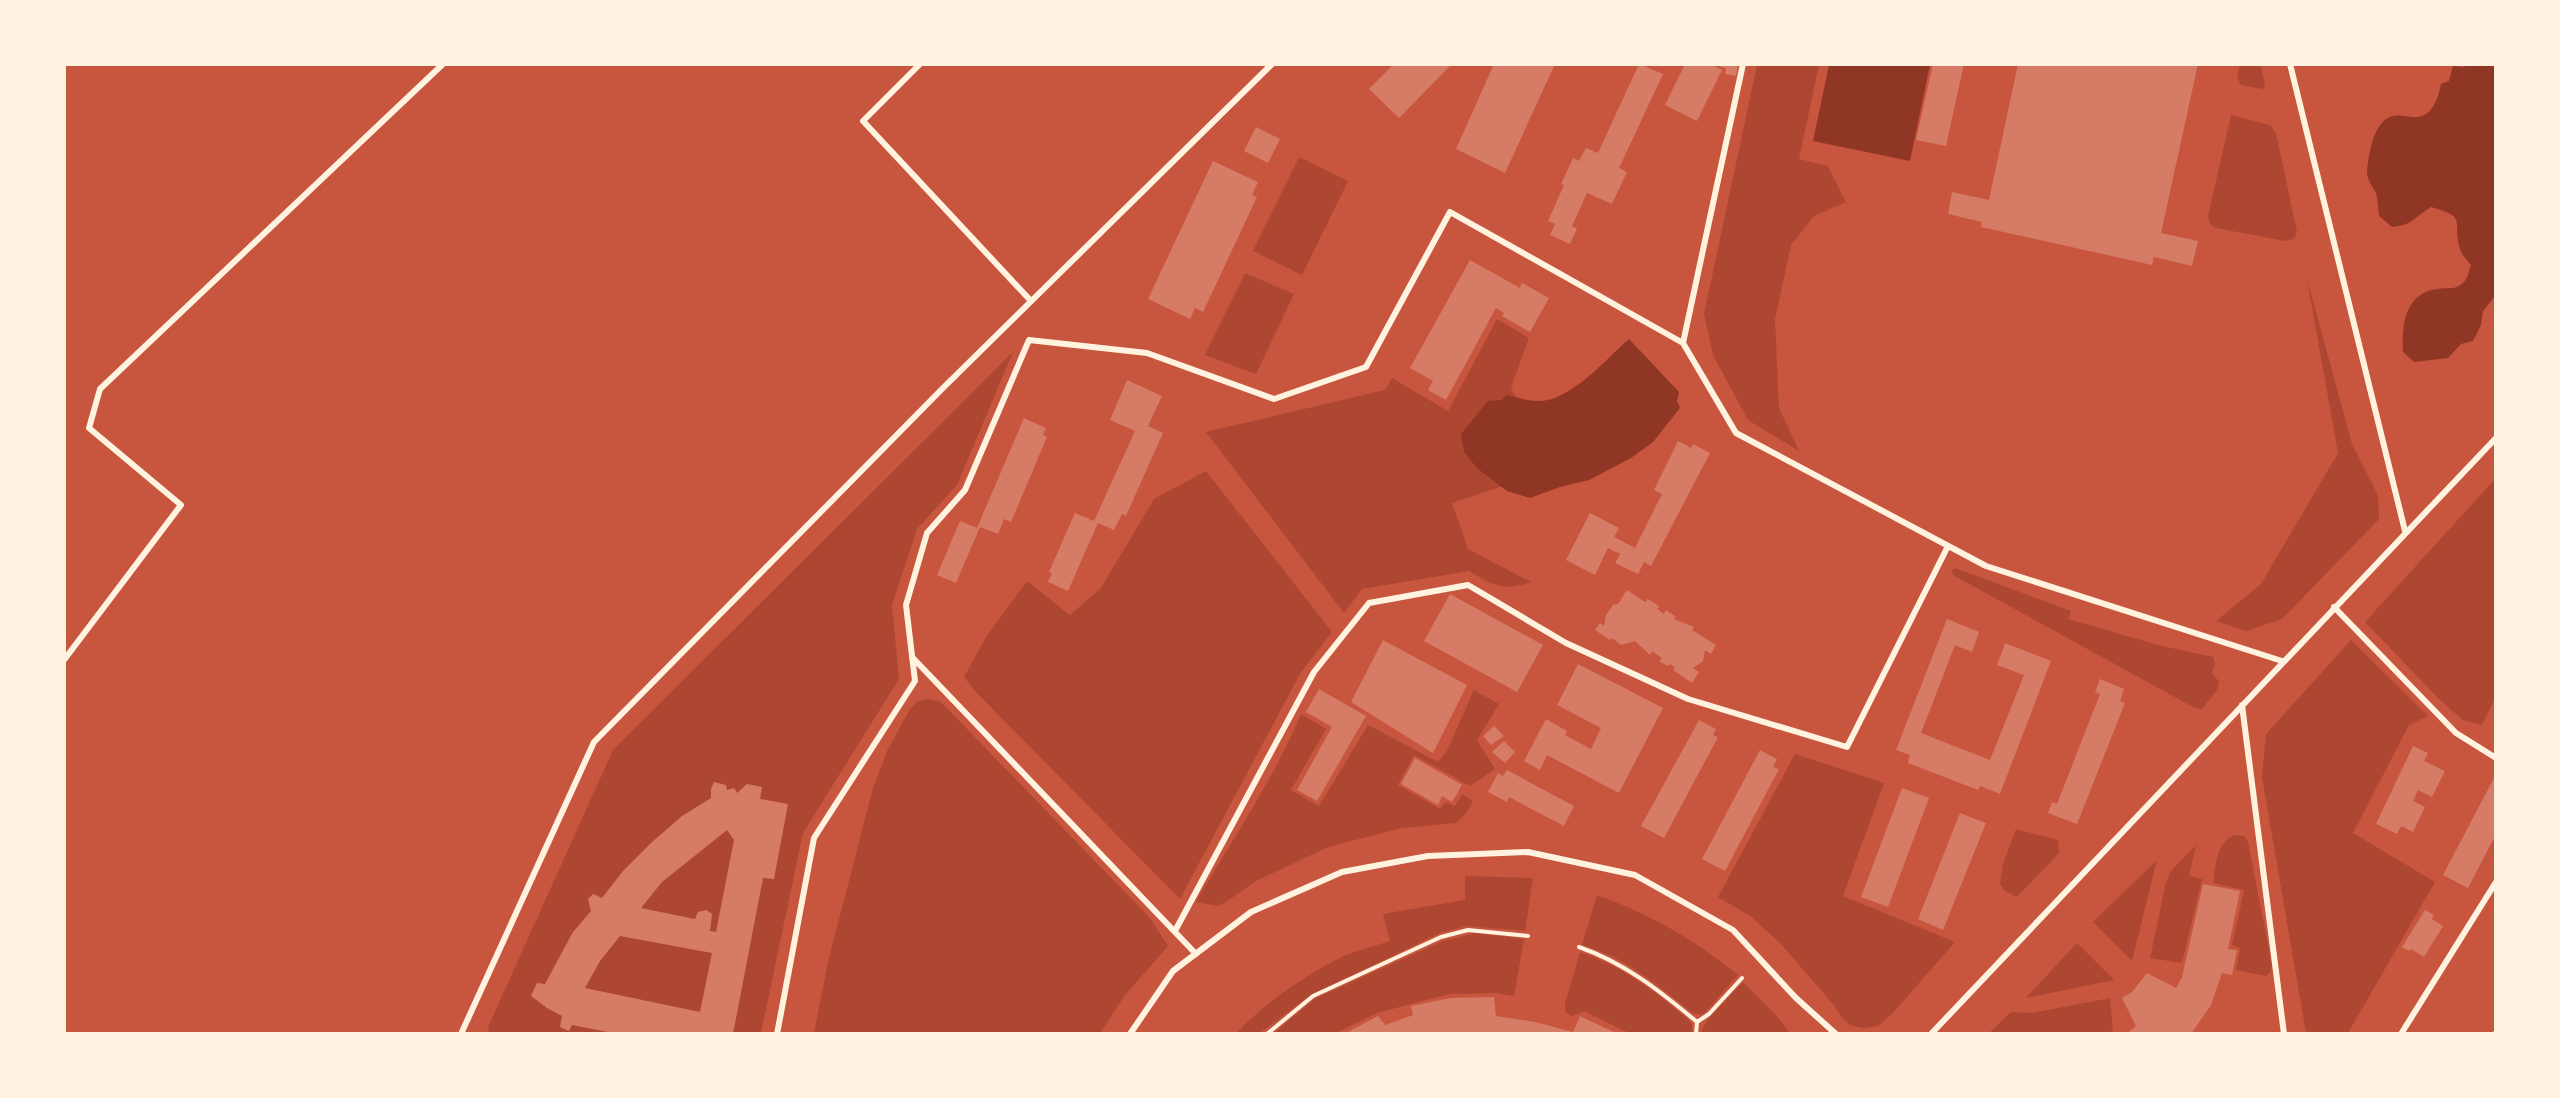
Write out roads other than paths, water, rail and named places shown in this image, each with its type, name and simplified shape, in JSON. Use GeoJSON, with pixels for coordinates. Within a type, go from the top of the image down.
{"type":"FeatureCollection","features":[{"type":"Feature","properties":{"kind":"street"},"geometry":{"type":"LineString","coordinates":[[64,660],[181,505],[89,428],[100,389],[443,64]]}},
{"type":"Feature","properties":{"kind":"street"},"geometry":{"type":"LineString","coordinates":[[920,64],[863,121],[1031,301]]}},
{"type":"Feature","properties":{"kind":"street"},"geometry":{"type":"LineString","coordinates":[[461,1034],[594,742],[1031,301],[1272,64]]}},
{"type":"Feature","properties":{"kind":"street"},"geometry":{"type":"LineString","coordinates":[[1683,343],[1743,64]]}},
{"type":"Feature","properties":{"kind":"street"},"geometry":{"type":"LineString","coordinates":[[2290,64],[2405,531]]}},
{"type":"Feature","properties":{"kind":"street"},"geometry":{"type":"LineString","coordinates":[[777,1034],[814,838],[915,681],[906,605],[927,533],[965,490],[1029,340],[1147,353],[1274,399],[1366,367],[1450,212],[1683,343],[1736,433],[1986,566],[2282,661]]}},
{"type":"Feature","properties":{"kind":"street"},"geometry":{"type":"LineString","coordinates":[[1931,1034],[2405,531],[2496,438]]}},
{"type":"Feature","properties":{"kind":"street"},"geometry":{"type":"LineString","coordinates":[[1175,932],[1314,672],[1369,603],[1468,585],[1566,644],[1688,699],[1847,747],[1948,546]]}},
{"type":"Feature","properties":{"kind":"street"},"geometry":{"type":"LineString","coordinates":[[2334,607],[2456,732],[2496,758]]}},
{"type":"Feature","properties":{"kind":"street"},"geometry":{"type":"LineString","coordinates":[[912,657],[1196,954]]}},
{"type":"Feature","properties":{"kind":"street"},"geometry":{"type":"LineString","coordinates":[[2242,705],[2284,1034]]}},
{"type":"Feature","properties":{"kind":"street"},"geometry":{"type":"LineString","coordinates":[[1130,1034],[1173,971],[1251,912],[1342,872],[1428,856],[1528,852],[1635,875],[1733,930],[1796,998],[1836,1034]]}},
{"type":"Feature","properties":{"kind":"street"},"geometry":{"type":"LineString","coordinates":[[2401,1034],[2496,882]]}}]}
